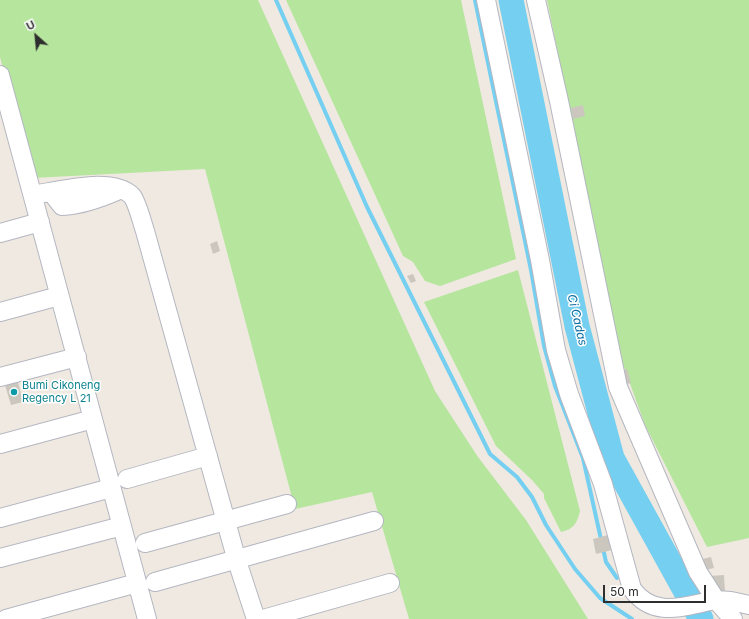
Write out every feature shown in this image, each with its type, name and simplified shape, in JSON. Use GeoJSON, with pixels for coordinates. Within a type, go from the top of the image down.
{"type":"FeatureCollection","features":[{"type":"Feature","properties":{"kind":"street"},"geometry":{"type":"LineString","coordinates":[[486,0],[540,260],[556,350],[569,394],[603,484],[632,589],[647,607],[654,610],[664,611],[712,601],[731,601],[749,605]]}},
{"type":"Feature","properties":{"kind":"street"},"geometry":{"type":"LineString","coordinates":[[536,0],[559,101],[618,386],[698,572],[712,601],[733,619]]}},
{"type":"Feature","properties":{"kind":"street"},"geometry":{"type":"LineString","coordinates":[[0,75],[147,619]]}},
{"type":"Feature","properties":{"kind":"street"},"geometry":{"type":"LineString","coordinates":[[33,195],[51,192],[62,206],[100,198],[122,189],[133,197],[144,230],[208,456],[236,561],[256,619]]}},
{"type":"Feature","properties":{"kind":"street"},"geometry":{"type":"LineString","coordinates":[[0,233],[40,222]]}},
{"type":"Feature","properties":{"kind":"street"},"geometry":{"type":"LineString","coordinates":[[0,312],[59,296]]}},
{"type":"Feature","properties":{"kind":"street"},"geometry":{"type":"LineString","coordinates":[[0,377],[77,357]]}},
{"type":"Feature","properties":{"kind":"street"},"geometry":{"type":"LineString","coordinates":[[0,444],[94,419]]}},
{"type":"Feature","properties":{"kind":"street"},"geometry":{"type":"LineString","coordinates":[[127,479],[208,456]]}},
{"type":"Feature","properties":{"kind":"street"},"geometry":{"type":"LineString","coordinates":[[0,518],[111,488]]}},
{"type":"Feature","properties":{"kind":"street"},"geometry":{"type":"LineString","coordinates":[[145,544],[287,504]]}},
{"type":"Feature","properties":{"kind":"street"},"geometry":{"type":"LineString","coordinates":[[155,582],[236,561],[374,521]]}},
{"type":"Feature","properties":{"kind":"street"},"geometry":{"type":"LineString","coordinates":[[0,558],[122,526]]}},
{"type":"Feature","properties":{"kind":"street"},"geometry":{"type":"LineString","coordinates":[[6,619],[137,583]]}},
{"type":"Feature","properties":{"kind":"street"},"geometry":{"type":"LineString","coordinates":[[262,619],[390,583]]}},
{"type":"Feature","properties":{"kind":"green space"},"geometry":{"type":"Polygon","coordinates":[[[0,0],[258,0],[435,391],[478,457],[526,520],[588,619],[409,619],[372,492],[295,509],[205,169],[33,178],[0,57],[0,0]]]}},
{"type":"Feature","properties":{"kind":"green space"},"geometry":{"type":"Polygon","coordinates":[[[286,0],[461,0],[516,259],[440,286],[425,281],[413,262],[403,256],[286,0]]]}},
{"type":"Feature","properties":{"kind":"green space"},"geometry":{"type":"Polygon","coordinates":[[[547,0],[749,0],[749,538],[707,547],[645,425],[620,356],[547,0]]]}},
{"type":"Feature","properties":{"kind":"green space"},"geometry":{"type":"Polygon","coordinates":[[[518,270],[580,511],[578,519],[574,525],[561,532],[544,498],[544,494],[532,480],[496,446],[424,302],[518,270]]]}},
{"type":"Feature","properties":{"kind":"building"},"geometry":{"type":"Polygon","coordinates":[[[583,105],[585,116],[573,119],[571,108],[583,105]]]}},
{"type":"Feature","properties":{"kind":"building"},"geometry":{"type":"Polygon","coordinates":[[[217,241],[220,251],[213,254],[210,244],[217,241]]]}},
{"type":"Feature","properties":{"kind":"building"},"geometry":{"type":"Polygon","coordinates":[[[413,274],[416,281],[411,283],[407,276],[413,274]]]}},
{"type":"Feature","properties":{"kind":"building"},"geometry":{"type":"Polygon","coordinates":[[[627,369],[631,383],[624,385],[619,372],[627,369]]]}},
{"type":"Feature","properties":{"kind":"building","name":"Bumi Cikoneng Regency L 21"},"geometry":{"type":"Polygon","coordinates":[[[17,378],[23,402],[11,405],[4,382],[17,378]]]}},
{"type":"Feature","properties":{"kind":"building"},"geometry":{"type":"Polygon","coordinates":[[[608,535],[612,550],[596,554],[593,539],[608,535]]]}},
{"type":"Feature","properties":{"kind":"building"},"geometry":{"type":"Polygon","coordinates":[[[711,557],[714,568],[700,571],[698,560],[711,557]]]}},
{"type":"Feature","properties":{"kind":"building"},"geometry":{"type":"Polygon","coordinates":[[[724,575],[725,592],[715,592],[709,576],[724,575]]]}},
{"type":"Feature","properties":{"kind":"waterway"},"geometry":{"type":"LineString","coordinates":[[276,0],[367,207],[490,454],[517,477],[532,497],[546,525],[575,569],[600,598],[632,619]]}},
{"type":"Feature","properties":{"kind":"waterway"},"geometry":{"type":"LineString","coordinates":[[475,0],[531,270],[544,346],[555,386],[583,458],[606,562],[617,578]]}},
{"type":"Feature","properties":{"kind":"waterway","name":"Ci Cadas"},"geometry":{"type":"LineString","coordinates":[[511,0],[577,326],[612,458],[701,619]]}},
{"type":"Feature","properties":{"kind":"place","name":"Bumi Cikoneng Regency L 21"},"geometry":{"type":"Point","coordinates":[14,392]}}]}
